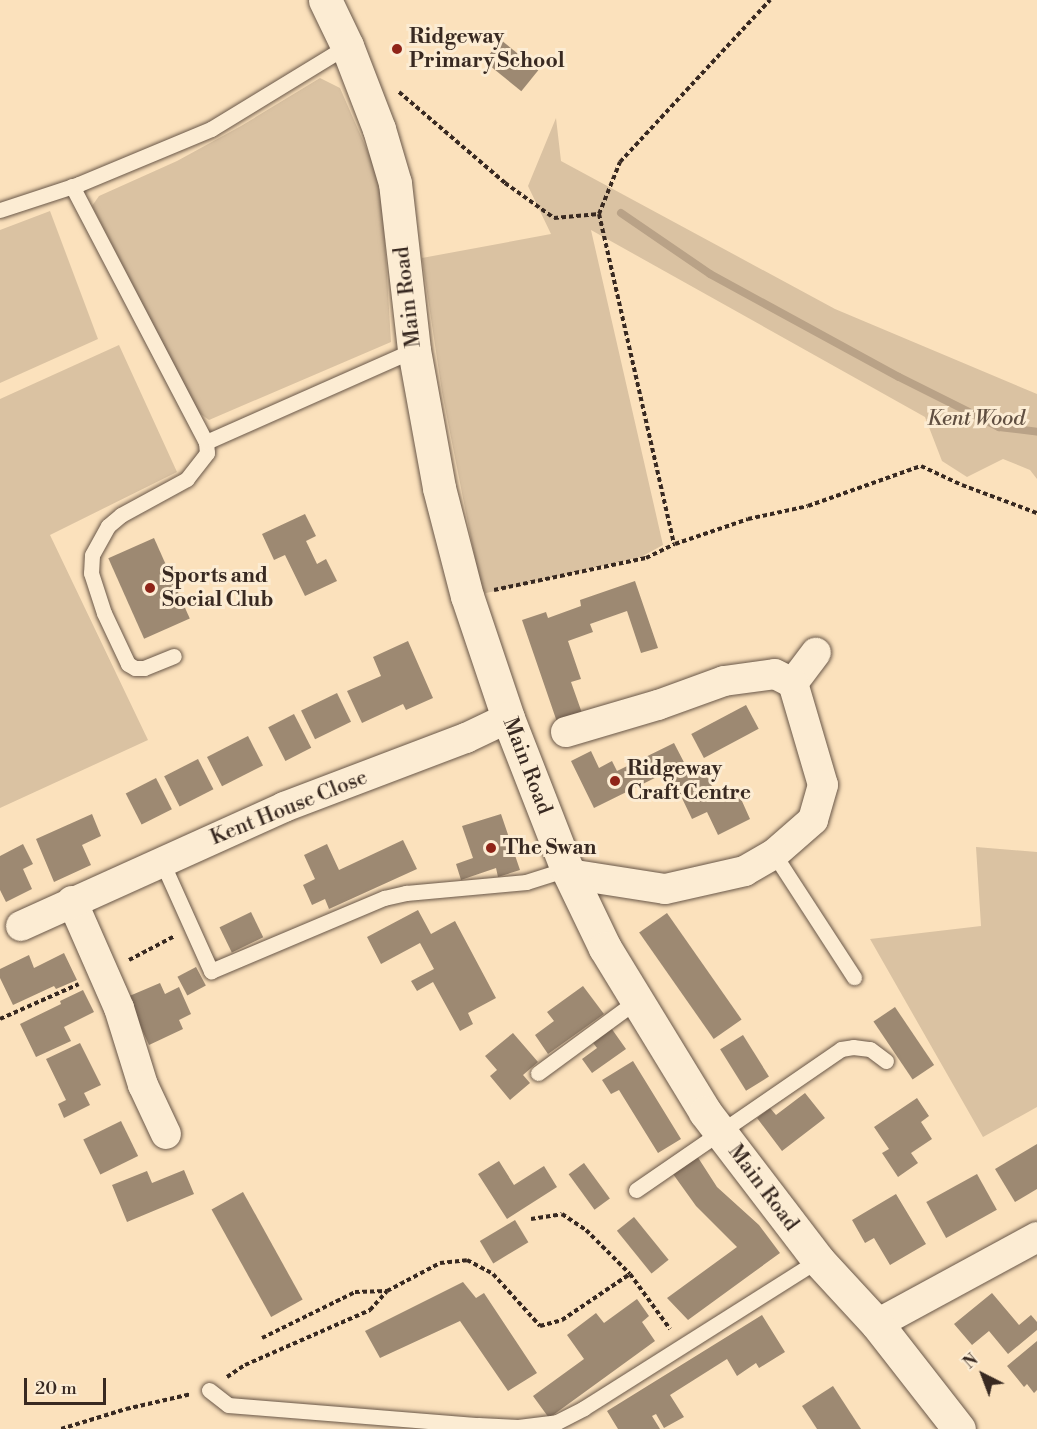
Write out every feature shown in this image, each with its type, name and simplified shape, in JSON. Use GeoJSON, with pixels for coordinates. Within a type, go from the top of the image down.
{"type":"FeatureCollection","features":[{"type":"Feature","properties":{"kind":"street","name":"Main Road"},"geometry":{"type":"LineString","coordinates":[[325,0],[347,46],[379,129],[395,183],[414,350],[439,488],[467,596],[508,718],[568,872],[605,948],[705,1112],[818,1260],[877,1324],[959,1429]]}},
{"type":"Feature","properties":{"kind":"street"},"geometry":{"type":"LineString","coordinates":[[793,682],[816,653]]}},
{"type":"Feature","properties":{"kind":"street"},"geometry":{"type":"LineString","coordinates":[[566,732],[658,705],[724,681],[775,674],[793,682],[823,785],[813,820],[774,854],[745,871],[665,889],[568,872]]}},
{"type":"Feature","properties":{"kind":"street","name":"Kent House Close"},"geometry":{"type":"LineString","coordinates":[[21,926],[284,807],[466,738],[508,718]]}},
{"type":"Feature","properties":{"kind":"street"},"geometry":{"type":"LineString","coordinates":[[72,902],[119,1008],[143,1085],[166,1134]]}},
{"type":"Feature","properties":{"kind":"street"},"geometry":{"type":"LineString","coordinates":[[877,1324],[1037,1237]]}},
{"type":"Feature","properties":{"kind":"lane"},"geometry":{"type":"LineString","coordinates":[[0,210],[72,186],[211,129],[347,46]]}},
{"type":"Feature","properties":{"kind":"lane"},"geometry":{"type":"LineString","coordinates":[[72,186],[206,441],[207,453],[187,479],[121,514],[108,526],[92,555],[91,573],[104,613],[128,664],[135,668],[144,668],[174,656]]}},
{"type":"Feature","properties":{"kind":"lane"},"geometry":{"type":"LineString","coordinates":[[206,441],[414,350]]}},
{"type":"Feature","properties":{"kind":"lane"},"geometry":{"type":"LineString","coordinates":[[774,854],[854,977]]}},
{"type":"Feature","properties":{"kind":"lane"},"geometry":{"type":"LineString","coordinates":[[162,862],[211,971],[384,898],[526,882],[568,872]]}},
{"type":"Feature","properties":{"kind":"lane"},"geometry":{"type":"LineString","coordinates":[[538,1073],[636,1001]]}},
{"type":"Feature","properties":{"kind":"lane"},"geometry":{"type":"LineString","coordinates":[[636,1191],[841,1049],[853,1047],[870,1050],[886,1060]]}},
{"type":"Feature","properties":{"kind":"lane"},"geometry":{"type":"LineString","coordinates":[[208,1390],[228,1405],[518,1427],[557,1422],[683,1347],[818,1260]]}},
{"type":"Feature","properties":{"kind":"path"},"geometry":{"type":"LineString","coordinates":[[675,544],[599,214],[620,162],[770,0]]}},
{"type":"Feature","properties":{"kind":"path"},"geometry":{"type":"LineString","coordinates":[[396,90],[505,183],[554,218],[599,214]]}},
{"type":"Feature","properties":{"kind":"path"},"geometry":{"type":"LineString","coordinates":[[467,596],[646,558],[675,544],[748,519],[808,506],[921,466],[962,485],[1037,513]]}},
{"type":"Feature","properties":{"kind":"path"},"geometry":{"type":"LineString","coordinates":[[531,1219],[562,1214],[586,1230],[630,1274],[683,1347]]}},
{"type":"Feature","properties":{"kind":"path"},"geometry":{"type":"LineString","coordinates":[[61,1429],[126,1409],[208,1390],[245,1365],[370,1310],[387,1291],[440,1263],[467,1260],[493,1275],[540,1326],[562,1320],[630,1274]]}},
{"type":"Feature","properties":{"kind":"path"},"geometry":{"type":"LineString","coordinates":[[262,1338],[355,1292],[387,1291]]}},
{"type":"Feature","properties":{"kind":"green space"},"geometry":{"type":"Polygon","coordinates":[[[320,78],[340,88],[378,175],[382,193],[391,342],[209,420],[198,412],[92,206],[99,196],[177,161],[241,126],[320,78]]]}},
{"type":"Feature","properties":{"kind":"green space","name":"Kent Wood"},"geometry":{"type":"Polygon","coordinates":[[[556,118],[561,161],[835,309],[1037,394],[1037,479],[1030,470],[1003,459],[967,477],[942,461],[925,417],[591,230],[663,545],[641,557],[482,594],[442,392],[422,258],[551,234],[528,186],[556,118]]]}},
{"type":"Feature","properties":{"kind":"green space"},"geometry":{"type":"Polygon","coordinates":[[[50,211],[98,339],[0,383],[0,230],[50,211]]]}},
{"type":"Feature","properties":{"kind":"green space"},"geometry":{"type":"Polygon","coordinates":[[[119,345],[177,472],[50,535],[148,740],[0,808],[0,399],[119,345]]]}},
{"type":"Feature","properties":{"kind":"green space"},"geometry":{"type":"Polygon","coordinates":[[[976,847],[1037,852],[1037,1107],[983,1137],[870,939],[981,926],[976,847]]]}},
{"type":"Feature","properties":{"kind":"building"},"geometry":{"type":"Polygon","coordinates":[[[501,40],[538,70],[521,91],[484,61],[501,40]]]}},
{"type":"Feature","properties":{"kind":"building"},"geometry":{"type":"Polygon","coordinates":[[[305,514],[316,536],[306,541],[317,564],[326,559],[337,581],[305,596],[285,555],[274,560],[262,534],[305,514]]]}},
{"type":"Feature","properties":{"kind":"building","name":"Sports and Social Club"},"geometry":{"type":"Polygon","coordinates":[[[154,538],[190,618],[144,639],[108,558],[154,538]]]}},
{"type":"Feature","properties":{"kind":"building"},"geometry":{"type":"Polygon","coordinates":[[[635,581],[658,648],[641,653],[627,611],[590,624],[593,632],[568,641],[581,679],[571,682],[582,713],[557,722],[522,620],[546,612],[548,618],[581,606],[580,600],[635,581]]]}},
{"type":"Feature","properties":{"kind":"building"},"geometry":{"type":"Polygon","coordinates":[[[408,641],[433,698],[406,710],[403,704],[362,723],[347,691],[381,676],[373,657],[408,641]]]}},
{"type":"Feature","properties":{"kind":"building"},"geometry":{"type":"Polygon","coordinates":[[[337,693],[351,722],[315,739],[301,711],[337,693]]]}},
{"type":"Feature","properties":{"kind":"building"},"geometry":{"type":"Polygon","coordinates":[[[746,705],[759,729],[704,758],[691,734],[746,705]]]}},
{"type":"Feature","properties":{"kind":"building"},"geometry":{"type":"Polygon","coordinates":[[[294,714],[311,748],[285,761],[268,727],[294,714]]]}},
{"type":"Feature","properties":{"kind":"building"},"geometry":{"type":"Polygon","coordinates":[[[248,736],[263,765],[222,786],[207,757],[248,736]]]}},
{"type":"Feature","properties":{"kind":"building","name":"Ridgeway Craft Centre"},"geometry":{"type":"Polygon","coordinates":[[[674,743],[689,772],[702,765],[718,799],[737,790],[750,819],[718,835],[707,812],[692,819],[669,771],[594,808],[571,761],[591,751],[599,768],[612,761],[617,771],[674,743]]]}},
{"type":"Feature","properties":{"kind":"building"},"geometry":{"type":"Polygon","coordinates":[[[198,759],[213,789],[180,807],[164,776],[198,759]]]}},
{"type":"Feature","properties":{"kind":"building"},"geometry":{"type":"Polygon","coordinates":[[[156,778],[172,809],[142,825],[126,793],[156,778]]]}},
{"type":"Feature","properties":{"kind":"building"},"geometry":{"type":"Polygon","coordinates":[[[92,814],[101,836],[82,845],[91,865],[54,882],[36,839],[92,814]]]}},
{"type":"Feature","properties":{"kind":"building","name":"The Swan"},"geometry":{"type":"Polygon","coordinates":[[[501,814],[520,870],[498,877],[496,868],[461,880],[456,864],[473,858],[462,826],[501,814]]]}},
{"type":"Feature","properties":{"kind":"building"},"geometry":{"type":"Polygon","coordinates":[[[403,840],[417,869],[329,909],[325,899],[312,905],[303,885],[315,879],[304,855],[327,844],[339,870],[403,840]]]}},
{"type":"Feature","properties":{"kind":"building"},"geometry":{"type":"Polygon","coordinates":[[[23,844],[33,864],[23,869],[32,889],[6,902],[0,890],[0,856],[23,844]]]}},
{"type":"Feature","properties":{"kind":"building"},"geometry":{"type":"Polygon","coordinates":[[[418,910],[431,934],[455,921],[496,998],[468,1013],[473,1024],[460,1031],[433,982],[417,991],[411,981],[434,969],[420,943],[381,964],[367,937],[418,910]]]}},
{"type":"Feature","properties":{"kind":"building"},"geometry":{"type":"Polygon","coordinates":[[[251,912],[263,937],[232,953],[220,927],[251,912]]]}},
{"type":"Feature","properties":{"kind":"building"},"geometry":{"type":"Polygon","coordinates":[[[667,913],[742,1019],[714,1039],[639,933],[667,913]]]}},
{"type":"Feature","properties":{"kind":"building"},"geometry":{"type":"Polygon","coordinates":[[[64,953],[77,980],[56,989],[54,986],[13,1005],[0,978],[0,969],[29,955],[34,968],[64,953]]]}},
{"type":"Feature","properties":{"kind":"building"},"geometry":{"type":"Polygon","coordinates":[[[196,967],[206,986],[187,995],[177,977],[196,967]]]}},
{"type":"Feature","properties":{"kind":"building"},"geometry":{"type":"Polygon","coordinates":[[[160,983],[165,994],[179,987],[191,1014],[179,1020],[183,1029],[149,1045],[127,997],[160,983]]]}},
{"type":"Feature","properties":{"kind":"building"},"geometry":{"type":"Polygon","coordinates":[[[583,986],[604,1014],[548,1054],[535,1035],[554,1021],[547,1012],[583,986]]]}},
{"type":"Feature","properties":{"kind":"building"},"geometry":{"type":"Polygon","coordinates":[[[83,990],[94,1012],[64,1027],[71,1041],[36,1057],[20,1024],[61,1004],[60,1001],[83,990]]]}},
{"type":"Feature","properties":{"kind":"building"},"geometry":{"type":"Polygon","coordinates":[[[895,1007],[934,1065],[913,1080],[873,1022],[895,1007]]]}},
{"type":"Feature","properties":{"kind":"building"},"geometry":{"type":"Polygon","coordinates":[[[609,1025],[626,1049],[592,1073],[582,1059],[597,1048],[590,1039],[609,1025]]]}},
{"type":"Feature","properties":{"kind":"building"},"geometry":{"type":"Polygon","coordinates":[[[513,1033],[538,1062],[523,1075],[530,1083],[510,1100],[490,1076],[497,1070],[485,1056],[513,1033]]]}},
{"type":"Feature","properties":{"kind":"building"},"geometry":{"type":"Polygon","coordinates":[[[743,1035],[769,1077],[746,1091],[720,1049],[743,1035]]]}},
{"type":"Feature","properties":{"kind":"building"},"geometry":{"type":"Polygon","coordinates":[[[80,1043],[101,1085],[84,1093],[90,1105],[64,1118],[58,1104],[66,1100],[46,1059],[80,1043]]]}},
{"type":"Feature","properties":{"kind":"building"},"geometry":{"type":"Polygon","coordinates":[[[633,1061],[681,1139],[658,1153],[619,1090],[611,1094],[602,1080],[633,1061]]]}},
{"type":"Feature","properties":{"kind":"building"},"geometry":{"type":"Polygon","coordinates":[[[805,1093],[825,1118],[782,1151],[757,1118],[770,1108],[776,1115],[805,1093]]]}},
{"type":"Feature","properties":{"kind":"building"},"geometry":{"type":"Polygon","coordinates":[[[917,1098],[929,1116],[921,1122],[932,1139],[911,1153],[918,1163],[898,1177],[882,1153],[889,1149],[874,1127],[917,1098]]]}},
{"type":"Feature","properties":{"kind":"building"},"geometry":{"type":"Polygon","coordinates":[[[121,1121],[138,1156],[100,1174],[83,1139],[121,1121]]]}},
{"type":"Feature","properties":{"kind":"building"},"geometry":{"type":"Polygon","coordinates":[[[1037,1144],[1037,1189],[1015,1202],[995,1169],[1037,1144]]]}},
{"type":"Feature","properties":{"kind":"building"},"geometry":{"type":"Polygon","coordinates":[[[697,1156],[717,1187],[759,1225],[780,1253],[688,1320],[667,1298],[737,1247],[696,1206],[673,1174],[697,1156]]]}},
{"type":"Feature","properties":{"kind":"building"},"geometry":{"type":"Polygon","coordinates":[[[499,1161],[514,1185],[544,1166],[557,1187],[507,1219],[478,1174],[499,1161]]]}},
{"type":"Feature","properties":{"kind":"building"},"geometry":{"type":"Polygon","coordinates":[[[584,1163],[610,1199],[594,1210],[569,1174],[584,1163]]]}},
{"type":"Feature","properties":{"kind":"building"},"geometry":{"type":"Polygon","coordinates":[[[184,1170],[194,1194],[127,1222],[112,1185],[147,1171],[152,1183],[184,1170]]]}},
{"type":"Feature","properties":{"kind":"building"},"geometry":{"type":"Polygon","coordinates":[[[977,1174],[997,1210],[946,1238],[926,1202],[977,1174]]]}},
{"type":"Feature","properties":{"kind":"building"},"geometry":{"type":"Polygon","coordinates":[[[243,1192],[303,1300],[271,1317],[212,1209],[243,1192]]]}},
{"type":"Feature","properties":{"kind":"building"},"geometry":{"type":"Polygon","coordinates":[[[896,1194],[926,1244],[890,1265],[874,1238],[865,1243],[852,1220],[896,1194]]]}},
{"type":"Feature","properties":{"kind":"building"},"geometry":{"type":"Polygon","coordinates":[[[634,1217],[669,1260],[652,1274],[617,1231],[634,1217]]]}},
{"type":"Feature","properties":{"kind":"building"},"geometry":{"type":"Polygon","coordinates":[[[515,1220],[528,1242],[493,1263],[480,1241],[515,1220]]]}},
{"type":"Feature","properties":{"kind":"building"},"geometry":{"type":"Polygon","coordinates":[[[463,1282],[476,1298],[484,1293],[537,1373],[508,1391],[460,1321],[380,1358],[365,1331],[463,1282]]]}},
{"type":"Feature","properties":{"kind":"building"},"geometry":{"type":"Polygon","coordinates":[[[992,1293],[1019,1325],[1031,1315],[1037,1322],[1037,1330],[1008,1354],[989,1331],[972,1345],[954,1324],[992,1293]]]}},
{"type":"Feature","properties":{"kind":"building"},"geometry":{"type":"Polygon","coordinates":[[[637,1299],[649,1316],[642,1322],[655,1341],[549,1418],[533,1396],[584,1359],[567,1335],[596,1313],[604,1323],[637,1299]]]}},
{"type":"Feature","properties":{"kind":"building"},"geometry":{"type":"Polygon","coordinates":[[[762,1315],[785,1352],[759,1368],[756,1363],[737,1376],[727,1359],[670,1395],[684,1417],[664,1428],[656,1414],[652,1416],[660,1429],[618,1429],[607,1411],[762,1315]]]}},
{"type":"Feature","properties":{"kind":"building"},"geometry":{"type":"Polygon","coordinates":[[[1037,1341],[1037,1390],[1034,1393],[1027,1384],[1024,1387],[1007,1366],[1037,1341]]]}},
{"type":"Feature","properties":{"kind":"building"},"geometry":{"type":"Polygon","coordinates":[[[833,1386],[861,1429],[817,1429],[802,1406],[833,1386]]]}},
{"type":"Feature","properties":{"kind":"waterway"},"geometry":{"type":"LineString","coordinates":[[621,213],[710,274],[899,377],[999,427],[1037,432]]}},
{"type":"Feature","properties":{"kind":"place","name":"Ridgeway Primary School"},"geometry":{"type":"Point","coordinates":[397,49]}},
{"type":"Feature","properties":{"kind":"place","name":"Sports and Social Club"},"geometry":{"type":"Point","coordinates":[150,588]}},
{"type":"Feature","properties":{"kind":"place","name":"Ridgeway Craft Centre"},"geometry":{"type":"Point","coordinates":[615,781]}},
{"type":"Feature","properties":{"kind":"place","name":"The Swan"},"geometry":{"type":"Point","coordinates":[491,848]}}]}
